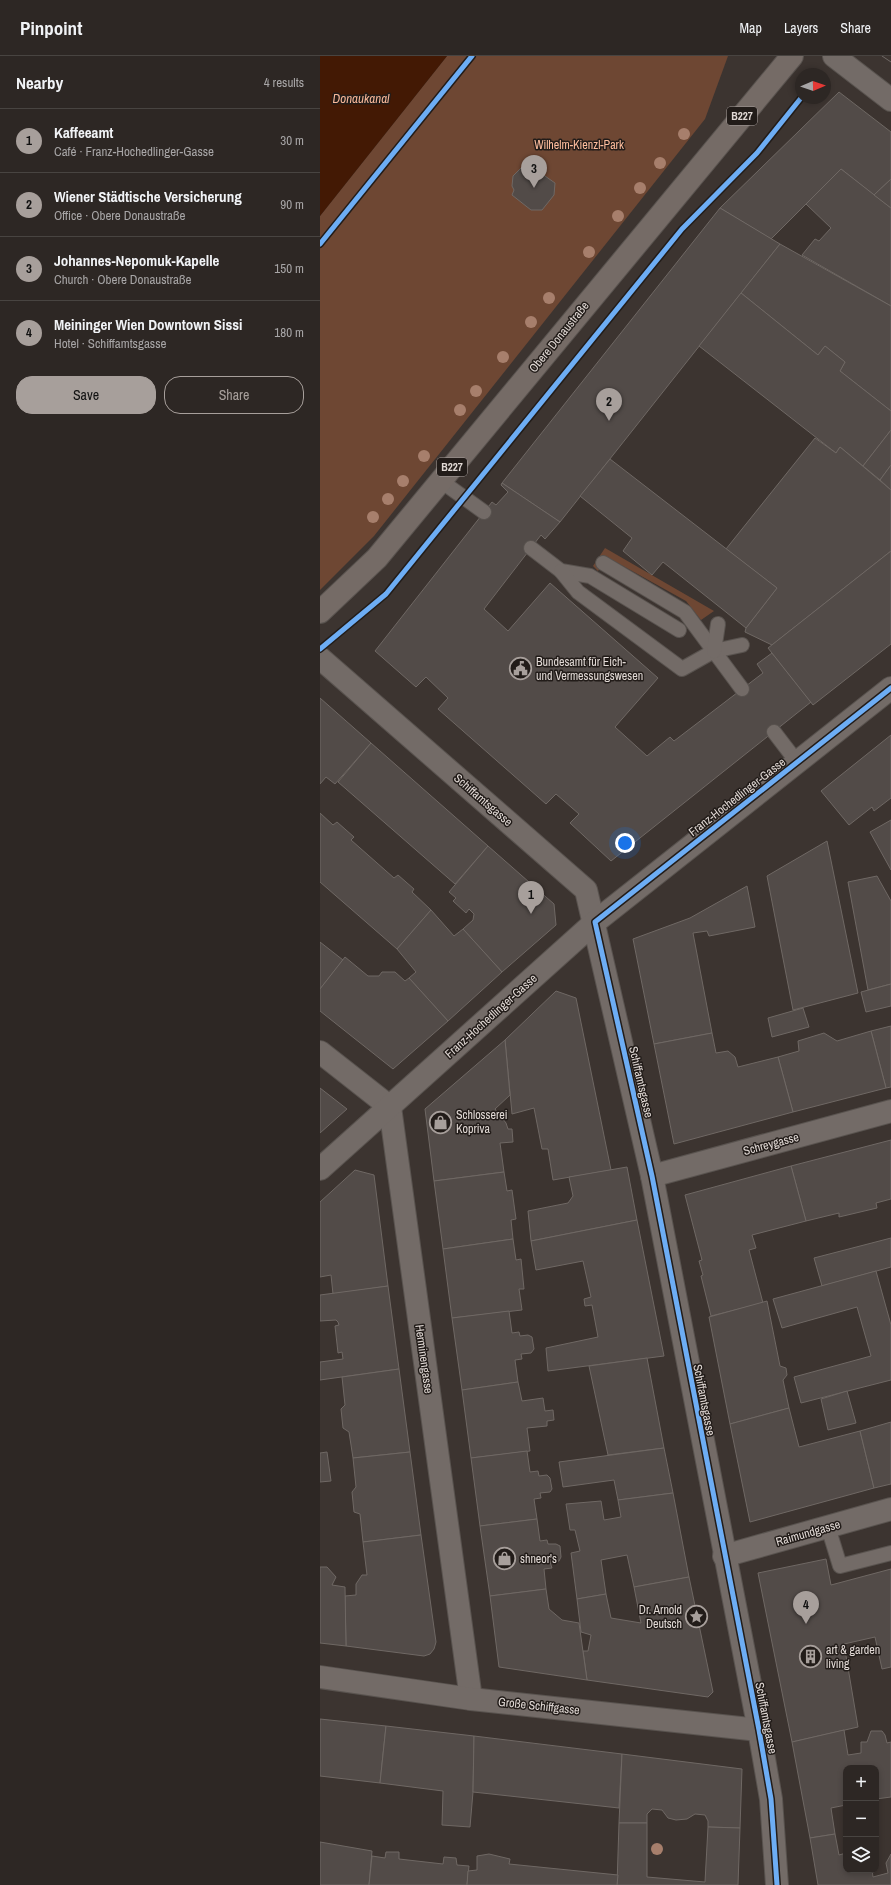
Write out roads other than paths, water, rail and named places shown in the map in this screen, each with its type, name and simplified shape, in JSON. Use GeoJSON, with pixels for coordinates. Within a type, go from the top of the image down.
{"type":"FeatureCollection","features":[{"type":"Feature","properties":{"kind":"main road","name":"Obere Donaustraße"},"geometry":{"type":"LineString","coordinates":[[320,612],[377,558],[792,56]]}},
{"type":"Feature","properties":{"kind":"street"},"geometry":{"type":"LineString","coordinates":[[834,56],[891,100]]}},
{"type":"Feature","properties":{"kind":"street","name":"Schiffamtsgasse"},"geometry":{"type":"LineString","coordinates":[[320,658],[586,890],[652,1176],[724,1556],[759,1730],[771,1800],[777,1885]]}},
{"type":"Feature","properties":{"kind":"street","name":"Franz-Hochedlinger-Gasse"},"geometry":{"type":"LineString","coordinates":[[320,1169],[594,922],[891,688]]}},
{"type":"Feature","properties":{"kind":"street"},"geometry":{"type":"LineString","coordinates":[[320,1052],[390,1107]]}},
{"type":"Feature","properties":{"kind":"street","name":"Herminengasse"},"geometry":{"type":"LineString","coordinates":[[390,1107],[471,1699]]}},
{"type":"Feature","properties":{"kind":"street","name":"Schreygasse"},"geometry":{"type":"LineString","coordinates":[[652,1176],[891,1111]]}},
{"type":"Feature","properties":{"kind":"street","name":"Raimundgasse"},"geometry":{"type":"LineString","coordinates":[[724,1556],[891,1509]]}},
{"type":"Feature","properties":{"kind":"street","name":"Große Schiffgasse"},"geometry":{"type":"LineString","coordinates":[[320,1676],[471,1699],[759,1730]]}},
{"type":"Feature","properties":{"kind":"lane"},"geometry":{"type":"LineString","coordinates":[[441,481],[484,512]]}},
{"type":"Feature","properties":{"kind":"lane"},"geometry":{"type":"LineString","coordinates":[[531,548],[561,571],[578,592],[682,669],[714,651],[742,645]]}},
{"type":"Feature","properties":{"kind":"lane"},"geometry":{"type":"LineString","coordinates":[[603,563],[685,612],[742,689]]}},
{"type":"Feature","properties":{"kind":"lane"},"geometry":{"type":"LineString","coordinates":[[561,571],[590,576],[679,630]]}},
{"type":"Feature","properties":{"kind":"lane"},"geometry":{"type":"LineString","coordinates":[[714,651],[718,624]]}},
{"type":"Feature","properties":{"kind":"lane"},"geometry":{"type":"LineString","coordinates":[[774,732],[797,762]]}},
{"type":"Feature","properties":{"kind":"lane"},"geometry":{"type":"LineString","coordinates":[[828,1527],[840,1566],[891,1553]]}},
{"type":"Feature","properties":{"kind":"water","name":"Donaukanal"},"geometry":{"type":"Polygon","coordinates":[[[320,56],[447,56],[320,216],[320,56]]]}},
{"type":"Feature","properties":{"kind":"tram line"},"geometry":{"type":"LineString","coordinates":[[882,56],[891,62]]}},
{"type":"Feature","properties":{"kind":"place","name":"Johannes-Nepomuk-Kapelle"},"geometry":{"type":"Point","coordinates":[534,188]}},
{"type":"Feature","properties":{"kind":"place","name":"Wiener Städtische Versicherung"},"geometry":{"type":"Point","coordinates":[609,421]}},
{"type":"Feature","properties":{"kind":"place","name":"Bundesamt für Eich- und Vermessungswesen"},"geometry":{"type":"Point","coordinates":[521,669]}},
{"type":"Feature","properties":{"kind":"place","name":"Kaffeeamt"},"geometry":{"type":"Point","coordinates":[531,914]}},
{"type":"Feature","properties":{"kind":"place","name":"Schlosserei Kopriva"},"geometry":{"type":"Point","coordinates":[440,1122]}},
{"type":"Feature","properties":{"kind":"place","name":"shneor's"},"geometry":{"type":"Point","coordinates":[504,1559]}},
{"type":"Feature","properties":{"kind":"place","name":"Dr. Arnold Deutsch"},"geometry":{"type":"Point","coordinates":[697,1617]}},
{"type":"Feature","properties":{"kind":"place","name":"Meininger Wien Downtown Sissi"},"geometry":{"type":"Point","coordinates":[806,1624]}},
{"type":"Feature","properties":{"kind":"place","name":"art & garden living"},"geometry":{"type":"Point","coordinates":[810,1657]}},
{"type":"Feature","properties":{"kind":"park label","name":"Wilhelm-Kienzl-Park"},"geometry":{"type":"Point","coordinates":[579,145]}}]}
